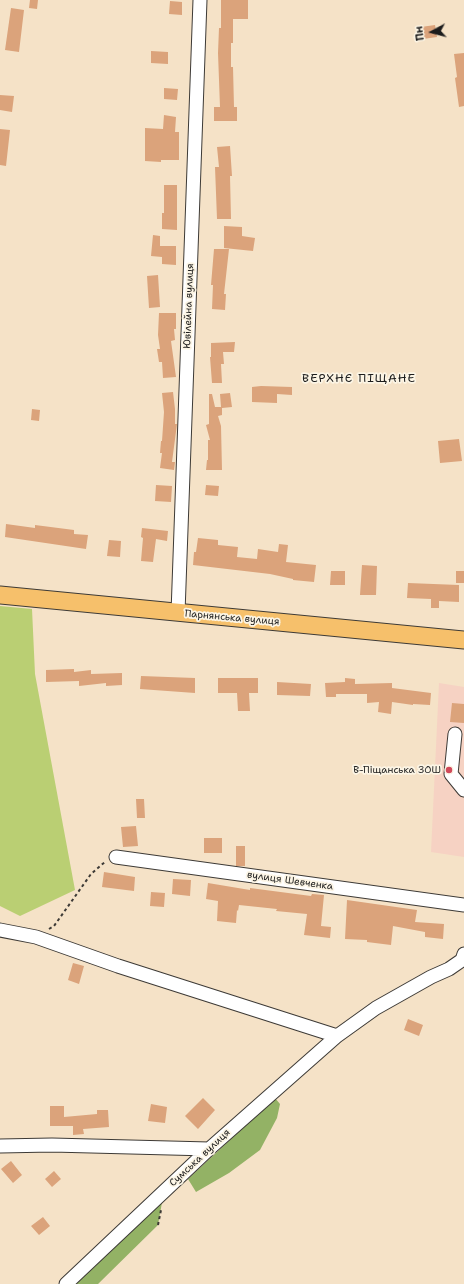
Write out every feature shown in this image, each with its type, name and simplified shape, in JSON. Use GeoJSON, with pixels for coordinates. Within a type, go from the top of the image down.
{"type":"FeatureCollection","features":[{"type":"Feature","properties":{"kind":"main road","name":"Парнянська вулиця"},"geometry":{"type":"LineString","coordinates":[[0,595],[464,640]]}},
{"type":"Feature","properties":{"kind":"street","name":"Ювілейна вулиця"},"geometry":{"type":"LineString","coordinates":[[178,613],[200,0]]}},
{"type":"Feature","properties":{"kind":"street"},"geometry":{"type":"LineString","coordinates":[[455,734],[451,774],[464,790]]}},
{"type":"Feature","properties":{"kind":"street","name":"вулиця Шевченка"},"geometry":{"type":"LineString","coordinates":[[116,857],[464,905]]}},
{"type":"Feature","properties":{"kind":"street"},"geometry":{"type":"LineString","coordinates":[[0,930],[36,936],[118,966],[337,1036]]}},
{"type":"Feature","properties":{"kind":"street","name":"Сумська вулиця"},"geometry":{"type":"LineString","coordinates":[[66,1284],[209,1149],[337,1036],[376,1008],[431,977],[448,970],[462,960],[464,954]]}},
{"type":"Feature","properties":{"kind":"street"},"geometry":{"type":"LineString","coordinates":[[0,1146],[52,1145],[209,1149]]}},
{"type":"Feature","properties":{"kind":"path"},"geometry":{"type":"LineString","coordinates":[[36,936],[54,926],[90,874],[107,860],[116,857]]}},
{"type":"Feature","properties":{"kind":"shaded area","name":"В-Піщанська ЗОШ"},"geometry":{"type":"Polygon","coordinates":[[[439,683],[464,687],[464,857],[431,852],[439,683]]]}},
{"type":"Feature","properties":{"kind":"green space"},"geometry":{"type":"Polygon","coordinates":[[[0,606],[32,609],[35,674],[75,890],[20,916],[0,906],[0,606]]]}},
{"type":"Feature","properties":{"kind":"green space"},"geometry":{"type":"Polygon","coordinates":[[[275,1098],[280,1104],[277,1118],[260,1150],[229,1173],[196,1192],[188,1179],[275,1098]]]}},
{"type":"Feature","properties":{"kind":"green space"},"geometry":{"type":"Polygon","coordinates":[[[164,1191],[158,1225],[98,1284],[66,1284],[164,1191]]]}},
{"type":"Feature","properties":{"kind":"building"},"geometry":{"type":"Polygon","coordinates":[[[30,0],[38,0],[37,9],[29,8],[30,0]]]}},
{"type":"Feature","properties":{"kind":"building"},"geometry":{"type":"Polygon","coordinates":[[[221,0],[248,0],[248,19],[233,19],[231,67],[233,67],[234,107],[237,107],[237,121],[214,121],[214,107],[220,107],[218,53],[219,28],[221,28],[221,0]]]}},
{"type":"Feature","properties":{"kind":"building"},"geometry":{"type":"Polygon","coordinates":[[[170,1],[182,2],[182,15],[169,14],[170,1]]]}},
{"type":"Feature","properties":{"kind":"building"},"geometry":{"type":"Polygon","coordinates":[[[11,8],[24,10],[19,52],[5,50],[11,8]]]}},
{"type":"Feature","properties":{"kind":"building"},"geometry":{"type":"Polygon","coordinates":[[[435,25],[437,37],[423,39],[421,27],[435,25]]]}},
{"type":"Feature","properties":{"kind":"building"},"geometry":{"type":"Polygon","coordinates":[[[151,51],[168,52],[168,64],[151,63],[151,51]]]}},
{"type":"Feature","properties":{"kind":"building"},"geometry":{"type":"Polygon","coordinates":[[[464,53],[464,106],[459,107],[455,78],[457,77],[454,54],[464,53]]]}},
{"type":"Feature","properties":{"kind":"building"},"geometry":{"type":"Polygon","coordinates":[[[164,88],[178,89],[177,100],[164,99],[164,88]]]}},
{"type":"Feature","properties":{"kind":"building"},"geometry":{"type":"Polygon","coordinates":[[[0,95],[14,96],[12,112],[0,110],[0,95]]]}},
{"type":"Feature","properties":{"kind":"building"},"geometry":{"type":"Polygon","coordinates":[[[164,115],[176,117],[175,132],[179,132],[179,160],[161,160],[161,162],[145,161],[145,128],[163,129],[164,115]]]}},
{"type":"Feature","properties":{"kind":"building"},"geometry":{"type":"Polygon","coordinates":[[[0,129],[10,130],[6,166],[0,165],[0,129]]]}},
{"type":"Feature","properties":{"kind":"building"},"geometry":{"type":"Polygon","coordinates":[[[230,146],[232,176],[230,176],[231,219],[217,219],[215,167],[219,167],[217,147],[230,146]]]}},
{"type":"Feature","properties":{"kind":"building"},"geometry":{"type":"Polygon","coordinates":[[[164,185],[177,185],[177,230],[162,229],[162,213],[164,213],[164,185]]]}},
{"type":"Feature","properties":{"kind":"building"},"geometry":{"type":"Polygon","coordinates":[[[224,226],[242,227],[242,236],[255,238],[253,251],[224,248],[224,226]]]}},
{"type":"Feature","properties":{"kind":"building"},"geometry":{"type":"Polygon","coordinates":[[[153,235],[160,236],[160,246],[176,246],[176,265],[162,264],[162,257],[151,256],[153,235]]]}},
{"type":"Feature","properties":{"kind":"building"},"geometry":{"type":"Polygon","coordinates":[[[214,249],[229,249],[224,294],[226,294],[225,310],[212,309],[213,285],[211,285],[214,249]]]}},
{"type":"Feature","properties":{"kind":"building"},"geometry":{"type":"Polygon","coordinates":[[[158,275],[160,307],[149,308],[147,276],[158,275]]]}},
{"type":"Feature","properties":{"kind":"building"},"geometry":{"type":"Polygon","coordinates":[[[159,313],[176,313],[176,329],[174,329],[175,340],[171,341],[176,377],[163,378],[162,362],[159,362],[157,349],[160,349],[158,335],[159,313]]]}},
{"type":"Feature","properties":{"kind":"building"},"geometry":{"type":"Polygon","coordinates":[[[235,342],[234,352],[223,352],[224,364],[221,364],[222,383],[212,383],[210,357],[211,343],[235,342]]]}},
{"type":"Feature","properties":{"kind":"building"},"geometry":{"type":"Polygon","coordinates":[[[252,387],[292,387],[292,395],[277,394],[277,403],[252,402],[252,387]]]}},
{"type":"Feature","properties":{"kind":"building"},"geometry":{"type":"Polygon","coordinates":[[[173,392],[175,424],[177,424],[172,462],[175,462],[174,470],[160,468],[164,412],[162,393],[173,392]]]}},
{"type":"Feature","properties":{"kind":"building"},"geometry":{"type":"Polygon","coordinates":[[[230,393],[232,407],[222,408],[222,415],[218,416],[221,426],[222,470],[206,470],[208,460],[208,440],[210,440],[206,425],[209,424],[209,394],[212,394],[215,407],[221,407],[220,394],[230,393]]]}},
{"type":"Feature","properties":{"kind":"building"},"geometry":{"type":"Polygon","coordinates":[[[32,409],[40,410],[39,421],[31,420],[32,409]]]}},
{"type":"Feature","properties":{"kind":"building"},"geometry":{"type":"Polygon","coordinates":[[[459,439],[462,461],[440,463],[438,441],[459,439]]]}},
{"type":"Feature","properties":{"kind":"building"},"geometry":{"type":"Polygon","coordinates":[[[156,485],[172,486],[171,502],[155,501],[156,485]]]}},
{"type":"Feature","properties":{"kind":"building"},"geometry":{"type":"Polygon","coordinates":[[[206,485],[219,486],[218,496],[205,495],[206,485]]]}},
{"type":"Feature","properties":{"kind":"building"},"geometry":{"type":"Polygon","coordinates":[[[6,524],[35,528],[35,525],[74,530],[74,534],[88,535],[86,549],[5,537],[6,524]]]}},
{"type":"Feature","properties":{"kind":"building"},"geometry":{"type":"Polygon","coordinates":[[[142,528],[168,531],[167,541],[156,539],[153,562],[141,561],[143,538],[141,537],[142,528]]]}},
{"type":"Feature","properties":{"kind":"building"},"geometry":{"type":"Polygon","coordinates":[[[198,538],[218,540],[218,545],[238,547],[237,557],[257,559],[258,549],[278,552],[279,544],[288,545],[286,562],[316,565],[314,582],[293,580],[270,574],[193,565],[194,552],[196,552],[198,538]]]}},
{"type":"Feature","properties":{"kind":"building"},"geometry":{"type":"Polygon","coordinates":[[[109,540],[121,541],[120,557],[107,556],[109,540]]]}},
{"type":"Feature","properties":{"kind":"building"},"geometry":{"type":"Polygon","coordinates":[[[362,565],[377,566],[376,595],[360,595],[362,565]]]}},
{"type":"Feature","properties":{"kind":"building"},"geometry":{"type":"Polygon","coordinates":[[[331,571],[345,571],[345,585],[330,585],[331,571]]]}},
{"type":"Feature","properties":{"kind":"building"},"geometry":{"type":"Polygon","coordinates":[[[456,571],[464,571],[464,583],[456,583],[456,571]]]}},
{"type":"Feature","properties":{"kind":"building"},"geometry":{"type":"Polygon","coordinates":[[[408,583],[459,585],[459,602],[439,601],[439,608],[431,608],[431,599],[407,598],[408,583]]]}},
{"type":"Feature","properties":{"kind":"building"},"geometry":{"type":"Polygon","coordinates":[[[74,669],[74,672],[91,670],[91,674],[122,673],[122,685],[106,686],[106,683],[79,686],[79,681],[46,682],[46,670],[74,669]]]}},
{"type":"Feature","properties":{"kind":"building"},"geometry":{"type":"Polygon","coordinates":[[[141,676],[195,678],[195,693],[140,689],[141,676]]]}},
{"type":"Feature","properties":{"kind":"building"},"geometry":{"type":"Polygon","coordinates":[[[218,678],[258,678],[258,693],[249,693],[250,711],[238,711],[237,693],[218,693],[218,678]]]}},
{"type":"Feature","properties":{"kind":"building"},"geometry":{"type":"Polygon","coordinates":[[[345,678],[355,679],[355,684],[392,683],[392,688],[431,693],[430,705],[413,705],[392,702],[391,714],[378,712],[379,702],[367,703],[367,694],[336,694],[336,697],[326,697],[325,683],[345,682],[345,678]]]}},
{"type":"Feature","properties":{"kind":"building"},"geometry":{"type":"Polygon","coordinates":[[[277,682],[311,684],[310,696],[277,695],[277,682]]]}},
{"type":"Feature","properties":{"kind":"building"},"geometry":{"type":"Polygon","coordinates":[[[452,703],[464,704],[464,723],[450,722],[452,703]]]}},
{"type":"Feature","properties":{"kind":"building"},"geometry":{"type":"Polygon","coordinates":[[[136,799],[144,799],[145,818],[137,818],[136,799]]]}},
{"type":"Feature","properties":{"kind":"building"},"geometry":{"type":"Polygon","coordinates":[[[136,826],[138,846],[123,847],[121,827],[136,826]]]}},
{"type":"Feature","properties":{"kind":"building"},"geometry":{"type":"Polygon","coordinates":[[[204,838],[222,838],[222,853],[204,853],[204,838]]]}},
{"type":"Feature","properties":{"kind":"building"},"geometry":{"type":"Polygon","coordinates":[[[236,846],[245,846],[245,866],[236,866],[236,846]]]}},
{"type":"Feature","properties":{"kind":"building"},"geometry":{"type":"Polygon","coordinates":[[[104,872],[135,877],[134,891],[102,887],[104,872]]]}},
{"type":"Feature","properties":{"kind":"building"},"geometry":{"type":"Polygon","coordinates":[[[173,879],[191,880],[190,896],[172,894],[173,879]]]}},
{"type":"Feature","properties":{"kind":"building"},"geometry":{"type":"Polygon","coordinates":[[[208,883],[250,890],[250,888],[311,896],[312,894],[324,895],[321,926],[331,927],[330,938],[304,935],[307,914],[276,911],[277,909],[239,905],[236,923],[217,921],[218,901],[206,899],[208,883]]]}},
{"type":"Feature","properties":{"kind":"building"},"geometry":{"type":"Polygon","coordinates":[[[151,892],[165,893],[164,907],[150,906],[151,892]]]}},
{"type":"Feature","properties":{"kind":"building"},"geometry":{"type":"Polygon","coordinates":[[[347,900],[417,910],[415,922],[444,924],[443,939],[425,937],[425,932],[393,926],[391,945],[367,942],[367,940],[345,939],[347,900]]]}},
{"type":"Feature","properties":{"kind":"building"},"geometry":{"type":"Polygon","coordinates":[[[73,963],[84,966],[79,984],[68,980],[73,963]]]}},
{"type":"Feature","properties":{"kind":"building"},"geometry":{"type":"Polygon","coordinates":[[[408,1019],[423,1025],[419,1036],[404,1030],[408,1019]]]}},
{"type":"Feature","properties":{"kind":"building"},"geometry":{"type":"Polygon","coordinates":[[[203,1098],[215,1110],[198,1129],[185,1116],[203,1098]]]}},
{"type":"Feature","properties":{"kind":"building"},"geometry":{"type":"Polygon","coordinates":[[[151,1104],[167,1107],[165,1123],[148,1121],[151,1104]]]}},
{"type":"Feature","properties":{"kind":"building"},"geometry":{"type":"Polygon","coordinates":[[[50,1106],[64,1106],[64,1117],[97,1114],[97,1110],[108,1110],[109,1127],[83,1129],[84,1134],[73,1135],[73,1126],[50,1126],[50,1106]]]}},
{"type":"Feature","properties":{"kind":"building"},"geometry":{"type":"Polygon","coordinates":[[[11,1161],[22,1175],[13,1183],[1,1169],[11,1161]]]}},
{"type":"Feature","properties":{"kind":"building"},"geometry":{"type":"Polygon","coordinates":[[[54,1171],[61,1179],[52,1187],[45,1179],[54,1171]]]}},
{"type":"Feature","properties":{"kind":"building"},"geometry":{"type":"Polygon","coordinates":[[[43,1217],[50,1226],[39,1235],[31,1226],[43,1217]]]}},
{"type":"Feature","properties":{"kind":"place","name":"В-Піщанська ЗОШ"},"geometry":{"type":"Point","coordinates":[449,770]}},
{"type":"Feature","properties":{"kind":"district","name":"ВЕРХНЄ ПІЩАНЕ"},"geometry":{"type":"Point","coordinates":[359,379]}}]}
